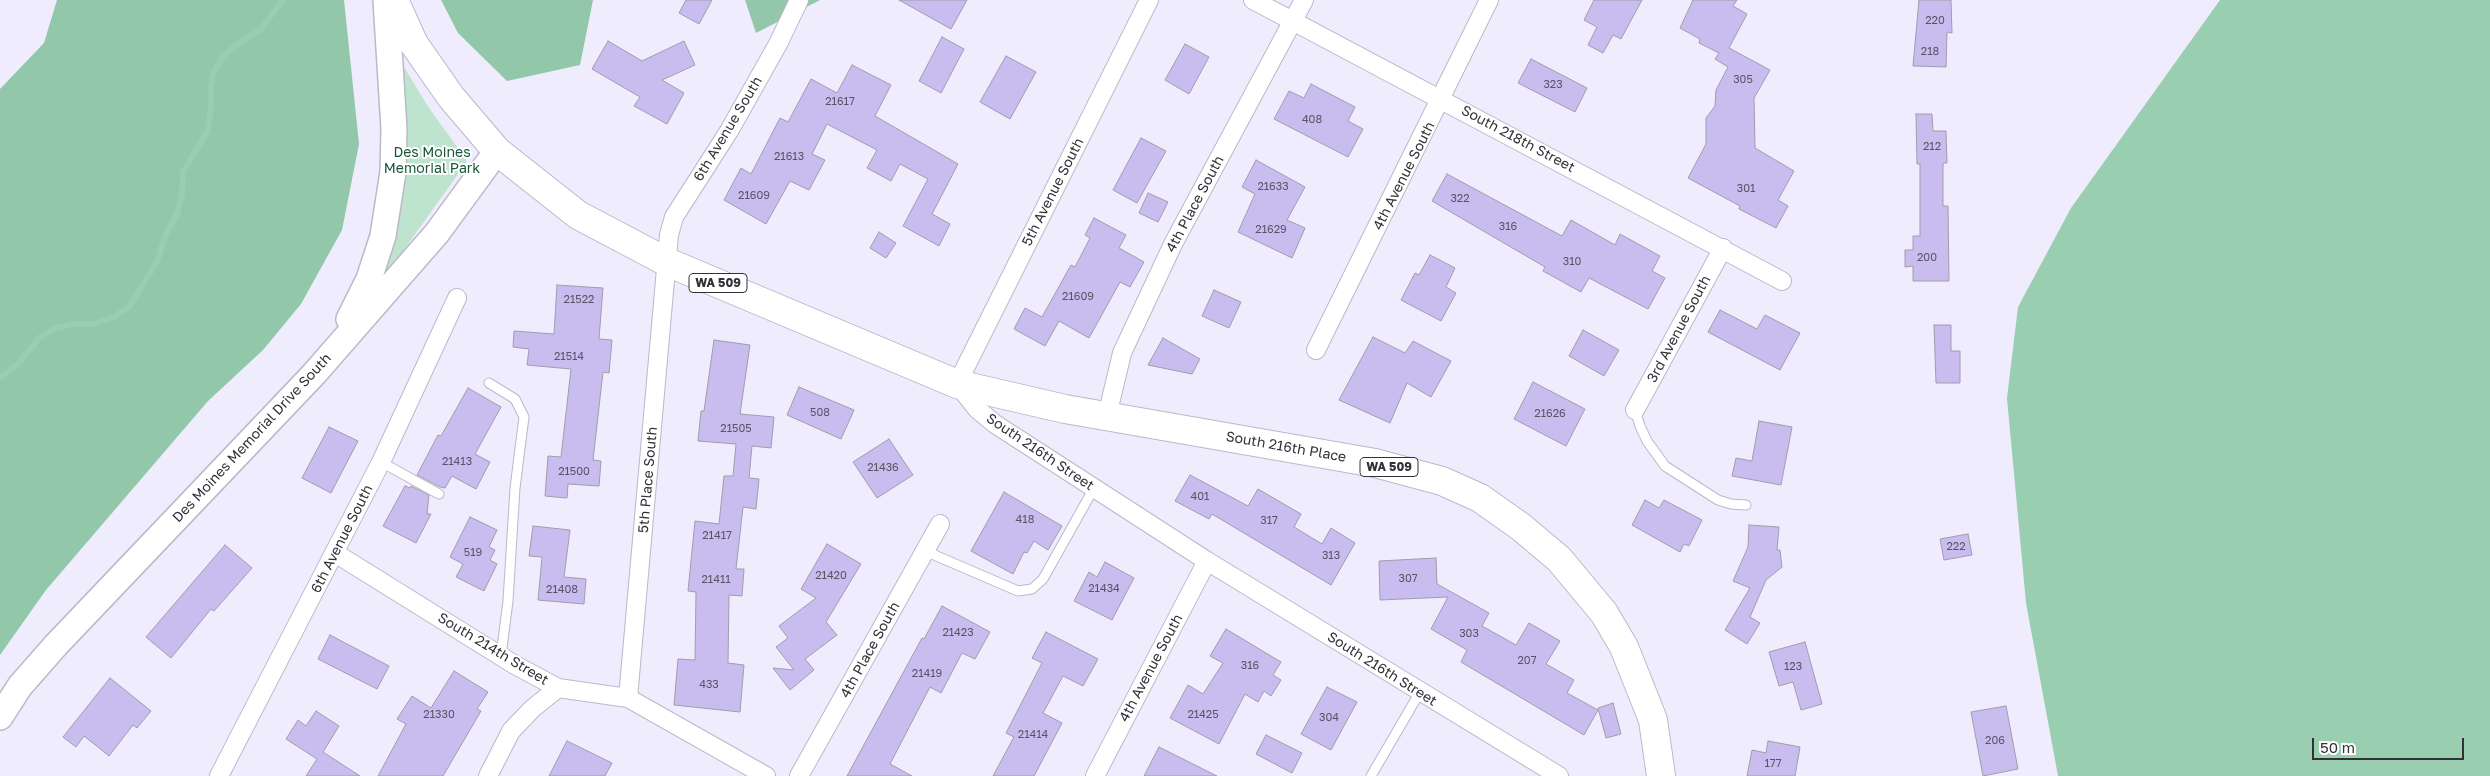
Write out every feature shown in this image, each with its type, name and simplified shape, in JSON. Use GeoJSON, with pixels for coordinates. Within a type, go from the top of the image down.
{"type":"FeatureCollection","features":[{"type":"Feature","properties":{"kind":"main road"},"geometry":{"type":"LineString","coordinates":[[314,374],[348,323],[370,279],[383,236],[393,172],[394,129],[386,0]]}},
{"type":"Feature","properties":{"kind":"main road","name":"South 216th Street"},"geometry":{"type":"LineString","coordinates":[[394,0],[414,44],[451,97],[497,151],[578,215],[667,262],[957,384]]}},
{"type":"Feature","properties":{"kind":"main road","name":"Des Moines Memorial Drive South"},"geometry":{"type":"LineString","coordinates":[[0,717],[20,686],[56,645],[314,374],[437,233],[497,151]]}},
{"type":"Feature","properties":{"kind":"main road","name":"South 216th Place"},"geometry":{"type":"LineString","coordinates":[[957,384],[1065,409],[1375,463],[1442,481],[1480,498],[1521,527],[1559,559],[1604,612],[1624,647],[1653,720],[1662,776]]}},
{"type":"Feature","properties":{"kind":"street","name":"6th Avenue South"},"geometry":{"type":"LineString","coordinates":[[667,262],[669,235],[674,217],[729,131],[778,44],[799,0]]}},
{"type":"Feature","properties":{"kind":"street","name":"5th Avenue South"},"geometry":{"type":"LineString","coordinates":[[957,384],[1149,0]]}},
{"type":"Feature","properties":{"kind":"street","name":"South 218th Street"},"geometry":{"type":"LineString","coordinates":[[1253,0],[1782,281]]}},
{"type":"Feature","properties":{"kind":"street","name":"4th Place South"},"geometry":{"type":"LineString","coordinates":[[1107,416],[1122,353],[1166,260],[1304,0]]}},
{"type":"Feature","properties":{"kind":"street","name":"4th Avenue South"},"geometry":{"type":"LineString","coordinates":[[1316,350],[1442,99],[1489,0]]}},
{"type":"Feature","properties":{"kind":"street","name":"3rd Avenue South"},"geometry":{"type":"LineString","coordinates":[[1635,410],[1723,248]]}},
{"type":"Feature","properties":{"kind":"street","name":"5th Place South"},"geometry":{"type":"LineString","coordinates":[[628,698],[667,262]]}},
{"type":"Feature","properties":{"kind":"street","name":"6th Avenue South"},"geometry":{"type":"LineString","coordinates":[[219,776],[381,462],[457,298]]}},
{"type":"Feature","properties":{"kind":"street","name":"South 216th Street"},"geometry":{"type":"LineString","coordinates":[[957,384],[977,409],[995,424],[1207,561],[1559,776]]}},
{"type":"Feature","properties":{"kind":"street","name":"4th Place South"},"geometry":{"type":"LineString","coordinates":[[800,776],[940,524]]}},
{"type":"Feature","properties":{"kind":"street","name":"South 214th Street"},"geometry":{"type":"LineString","coordinates":[[335,553],[501,656],[558,688],[628,698],[766,776]]}},
{"type":"Feature","properties":{"kind":"street","name":"4th Avenue South"},"geometry":{"type":"LineString","coordinates":[[1094,776],[1207,561]]}},
{"type":"Feature","properties":{"kind":"street"},"geometry":{"type":"LineString","coordinates":[[488,776],[512,731],[532,708],[558,688]]}},
{"type":"Feature","properties":{"kind":"lane"},"geometry":{"type":"LineString","coordinates":[[489,383],[515,399],[524,417],[515,488],[508,601],[501,656]]}},
{"type":"Feature","properties":{"kind":"lane"},"geometry":{"type":"LineString","coordinates":[[1635,410],[1647,442],[1665,466],[1718,500],[1731,504],[1746,505]]}},
{"type":"Feature","properties":{"kind":"lane"},"geometry":{"type":"LineString","coordinates":[[381,462],[439,494]]}},
{"type":"Feature","properties":{"kind":"lane"},"geometry":{"type":"LineString","coordinates":[[925,551],[1018,591],[1032,589],[1043,579],[1094,488]]}},
{"type":"Feature","properties":{"kind":"lane"},"geometry":{"type":"LineString","coordinates":[[1371,776],[1420,692]]}},
{"type":"Feature","properties":{"kind":"green space","name":"Des Moines Memorial Park"},"geometry":{"type":"Polygon","coordinates":[[[399,59],[429,108],[466,159],[466,163],[373,293],[399,59]]]}},
{"type":"Feature","properties":{"kind":"shaded area"},"geometry":{"type":"Polygon","coordinates":[[[57,0],[344,0],[359,144],[342,230],[301,304],[263,350],[208,401],[46,590],[0,655],[0,89],[44,43],[57,0]]]}},
{"type":"Feature","properties":{"kind":"shaded area"},"geometry":{"type":"Polygon","coordinates":[[[441,0],[593,0],[580,65],[507,81],[458,33],[441,0]]]}},
{"type":"Feature","properties":{"kind":"shaded area"},"geometry":{"type":"Polygon","coordinates":[[[745,0],[820,0],[756,33],[745,0]]]}},
{"type":"Feature","properties":{"kind":"shaded area"},"geometry":{"type":"Polygon","coordinates":[[[2220,0],[2490,0],[2490,776],[2058,776],[2026,603],[2007,398],[2018,307],[2071,208],[2220,0]]]}},
{"type":"Feature","properties":{"kind":"building"},"geometry":{"type":"Polygon","coordinates":[[[686,0],[712,0],[699,24],[679,13],[686,0]]]}},
{"type":"Feature","properties":{"kind":"building"},"geometry":{"type":"Polygon","coordinates":[[[899,0],[967,0],[951,29],[899,0]]]}},
{"type":"Feature","properties":{"kind":"building"},"geometry":{"type":"Polygon","coordinates":[[[1594,0],[1642,0],[1621,39],[1613,35],[1603,53],[1588,45],[1597,27],[1584,20],[1594,0]]]}},
{"type":"Feature","properties":{"kind":"building"},"geometry":{"type":"Polygon","coordinates":[[[1693,0],[1737,0],[1733,6],[1747,14],[1729,48],[1770,70],[1754,98],[1755,148],[1794,171],[1778,200],[1788,206],[1776,228],[1739,209],[1740,206],[1688,178],[1706,144],[1706,118],[1715,106],[1716,90],[1728,67],[1715,59],[1719,53],[1699,43],[1700,39],[1680,28],[1693,0]]]}},
{"type":"Feature","properties":{"kind":"building"},"geometry":{"type":"Polygon","coordinates":[[[1919,0],[1951,0],[1952,33],[1947,32],[1946,67],[1913,66],[1919,0]]]}},
{"type":"Feature","properties":{"kind":"building"},"geometry":{"type":"Polygon","coordinates":[[[942,37],[964,49],[941,93],[919,81],[942,37]]]}},
{"type":"Feature","properties":{"kind":"building"},"geometry":{"type":"Polygon","coordinates":[[[608,41],[642,61],[684,41],[695,65],[662,80],[684,93],[667,124],[634,106],[640,97],[592,69],[608,41]]]}},
{"type":"Feature","properties":{"kind":"building"},"geometry":{"type":"Polygon","coordinates":[[[1185,44],[1209,57],[1189,94],[1165,80],[1185,44]]]}},
{"type":"Feature","properties":{"kind":"building"},"geometry":{"type":"Polygon","coordinates":[[[1006,56],[1036,72],[1010,119],[980,102],[1006,56]]]}},
{"type":"Feature","properties":{"kind":"building"},"geometry":{"type":"Polygon","coordinates":[[[1531,59],[1587,88],[1575,112],[1518,83],[1531,59]]]}},
{"type":"Feature","properties":{"kind":"building"},"geometry":{"type":"Polygon","coordinates":[[[852,65],[891,85],[875,116],[958,164],[932,214],[950,224],[939,246],[903,226],[928,179],[900,164],[891,181],[867,168],[877,150],[827,124],[812,154],[825,160],[809,190],[790,181],[766,224],[724,200],[741,168],[751,174],[780,118],[788,122],[811,79],[837,93],[852,65]]]}},
{"type":"Feature","properties":{"kind":"building"},"geometry":{"type":"Polygon","coordinates":[[[1311,84],[1355,107],[1348,121],[1363,129],[1348,157],[1274,119],[1289,91],[1304,98],[1311,84]]]}},
{"type":"Feature","properties":{"kind":"building"},"geometry":{"type":"Polygon","coordinates":[[[1916,114],[1932,114],[1933,131],[1946,131],[1947,163],[1943,163],[1943,206],[1948,206],[1949,281],[1913,281],[1913,266],[1905,267],[1905,250],[1913,250],[1913,236],[1920,236],[1920,164],[1917,164],[1916,114]]]}},
{"type":"Feature","properties":{"kind":"building"},"geometry":{"type":"Polygon","coordinates":[[[1141,138],[1166,151],[1137,203],[1113,190],[1141,138]]]}},
{"type":"Feature","properties":{"kind":"building"},"geometry":{"type":"Polygon","coordinates":[[[1256,160],[1305,187],[1287,220],[1305,228],[1292,258],[1238,232],[1255,194],[1242,187],[1256,160]]]}},
{"type":"Feature","properties":{"kind":"building"},"geometry":{"type":"Polygon","coordinates":[[[1447,174],[1562,236],[1571,220],[1615,245],[1620,234],[1660,256],[1652,271],[1665,278],[1648,309],[1589,278],[1581,292],[1543,271],[1545,267],[1432,201],[1447,174]]]}},
{"type":"Feature","properties":{"kind":"building"},"geometry":{"type":"Polygon","coordinates":[[[1148,193],[1168,202],[1158,222],[1139,213],[1148,193]]]}},
{"type":"Feature","properties":{"kind":"building"},"geometry":{"type":"Polygon","coordinates":[[[1094,218],[1126,235],[1119,248],[1144,262],[1130,287],[1120,282],[1089,338],[1059,321],[1045,346],[1014,329],[1025,308],[1042,317],[1071,265],[1075,267],[1090,238],[1085,235],[1094,218]]]}},
{"type":"Feature","properties":{"kind":"building"},"geometry":{"type":"Polygon","coordinates":[[[879,232],[896,243],[886,258],[870,248],[879,232]]]}},
{"type":"Feature","properties":{"kind":"building"},"geometry":{"type":"Polygon","coordinates":[[[1430,255],[1455,268],[1446,287],[1456,293],[1441,321],[1401,300],[1415,273],[1419,275],[1430,255]]]}},
{"type":"Feature","properties":{"kind":"building"},"geometry":{"type":"Polygon","coordinates":[[[557,285],[603,288],[599,339],[612,340],[609,373],[603,372],[593,460],[601,461],[599,486],[568,484],[567,498],[545,496],[548,456],[561,457],[571,369],[527,365],[529,349],[513,347],[514,331],[554,334],[557,285]]]}},
{"type":"Feature","properties":{"kind":"building"},"geometry":{"type":"Polygon","coordinates":[[[1214,290],[1241,302],[1229,328],[1202,316],[1214,290]]]}},
{"type":"Feature","properties":{"kind":"building"},"geometry":{"type":"Polygon","coordinates":[[[1720,310],[1757,329],[1765,315],[1800,333],[1780,370],[1708,332],[1720,310]]]}},
{"type":"Feature","properties":{"kind":"building"},"geometry":{"type":"Polygon","coordinates":[[[1934,325],[1951,325],[1951,351],[1960,351],[1960,383],[1936,383],[1934,325]]]}},
{"type":"Feature","properties":{"kind":"building"},"geometry":{"type":"Polygon","coordinates":[[[1583,330],[1619,350],[1604,376],[1569,356],[1583,330]]]}},
{"type":"Feature","properties":{"kind":"building"},"geometry":{"type":"Polygon","coordinates":[[[1373,337],[1405,353],[1413,341],[1451,361],[1431,397],[1407,383],[1390,423],[1339,400],[1373,337]]]}},
{"type":"Feature","properties":{"kind":"building"},"geometry":{"type":"Polygon","coordinates":[[[1163,338],[1200,359],[1192,374],[1148,365],[1163,338]]]}},
{"type":"Feature","properties":{"kind":"building"},"geometry":{"type":"Polygon","coordinates":[[[714,340],[750,345],[740,414],[774,417],[771,448],[752,446],[749,478],[759,479],[756,509],[743,507],[736,569],[744,569],[742,596],[729,595],[728,663],[744,665],[740,712],[674,705],[678,659],[695,660],[696,592],[688,591],[695,521],[719,524],[724,476],[733,476],[736,444],[698,441],[701,411],[704,411],[714,340]]]}},
{"type":"Feature","properties":{"kind":"building"},"geometry":{"type":"Polygon","coordinates":[[[1533,382],[1585,409],[1566,446],[1514,419],[1533,382]]]}},
{"type":"Feature","properties":{"kind":"building"},"geometry":{"type":"Polygon","coordinates":[[[799,387],[854,410],[841,439],[787,415],[799,387]]]}},
{"type":"Feature","properties":{"kind":"building"},"geometry":{"type":"Polygon","coordinates":[[[468,388],[501,407],[475,454],[490,462],[476,489],[452,476],[445,488],[440,487],[417,475],[438,435],[441,436],[468,388]]]}},
{"type":"Feature","properties":{"kind":"building"},"geometry":{"type":"Polygon","coordinates":[[[1759,421],[1792,427],[1781,485],[1732,476],[1736,458],[1752,461],[1759,421]]]}},
{"type":"Feature","properties":{"kind":"building"},"geometry":{"type":"Polygon","coordinates":[[[329,427],[358,441],[331,493],[302,478],[329,427]]]}},
{"type":"Feature","properties":{"kind":"building"},"geometry":{"type":"Polygon","coordinates":[[[889,439],[913,475],[877,498],[853,462],[889,439]]]}},
{"type":"Feature","properties":{"kind":"building"},"geometry":{"type":"Polygon","coordinates":[[[1190,475],[1248,506],[1258,489],[1301,514],[1294,527],[1322,544],[1331,528],[1355,543],[1331,585],[1212,514],[1209,519],[1175,501],[1190,475]]]}},
{"type":"Feature","properties":{"kind":"building"},"geometry":{"type":"Polygon","coordinates":[[[405,486],[410,488],[411,486],[429,495],[427,514],[431,514],[416,543],[383,526],[405,486]]]}},
{"type":"Feature","properties":{"kind":"building"},"geometry":{"type":"Polygon","coordinates":[[[1004,492],[1062,526],[1048,550],[1034,541],[1027,553],[1024,552],[1013,574],[971,551],[1004,492]]]}},
{"type":"Feature","properties":{"kind":"building"},"geometry":{"type":"Polygon","coordinates":[[[1645,500],[1659,508],[1664,500],[1702,520],[1689,546],[1684,544],[1680,552],[1632,525],[1645,500]]]}},
{"type":"Feature","properties":{"kind":"building"},"geometry":{"type":"Polygon","coordinates":[[[470,517],[497,530],[489,547],[495,550],[490,560],[497,564],[484,591],[456,577],[463,564],[450,557],[470,517]]]}},
{"type":"Feature","properties":{"kind":"building"},"geometry":{"type":"Polygon","coordinates":[[[1749,525],[1779,527],[1777,550],[1780,550],[1782,567],[1766,580],[1750,617],[1760,623],[1747,644],[1725,630],[1750,588],[1733,581],[1748,547],[1749,525]]]}},
{"type":"Feature","properties":{"kind":"building"},"geometry":{"type":"Polygon","coordinates":[[[533,526],[570,530],[564,577],[586,579],[584,604],[538,600],[542,557],[529,556],[533,526]]]}},
{"type":"Feature","properties":{"kind":"building"},"geometry":{"type":"Polygon","coordinates":[[[1968,534],[1972,555],[1944,560],[1940,539],[1968,534]]]}},
{"type":"Feature","properties":{"kind":"building"},"geometry":{"type":"Polygon","coordinates":[[[827,544],[861,564],[826,622],[837,635],[805,659],[814,670],[790,690],[773,668],[794,670],[776,647],[788,638],[779,626],[816,598],[801,589],[827,544]]]}},
{"type":"Feature","properties":{"kind":"building"},"geometry":{"type":"Polygon","coordinates":[[[225,545],[252,568],[214,611],[211,609],[171,658],[146,637],[225,545]]]}},
{"type":"Feature","properties":{"kind":"building"},"geometry":{"type":"Polygon","coordinates":[[[1436,558],[1437,584],[1489,613],[1482,626],[1516,645],[1529,623],[1560,641],[1546,664],[1574,680],[1567,693],[1598,710],[1584,735],[1461,662],[1467,650],[1431,629],[1448,597],[1380,600],[1379,561],[1436,558]]]}},
{"type":"Feature","properties":{"kind":"building"},"geometry":{"type":"Polygon","coordinates":[[[1105,562],[1134,578],[1112,620],[1074,601],[1089,572],[1097,577],[1105,562]]]}},
{"type":"Feature","properties":{"kind":"building"},"geometry":{"type":"Polygon","coordinates":[[[942,606],[990,632],[975,659],[962,653],[941,693],[930,687],[890,764],[912,776],[847,776],[922,638],[924,639],[942,606]]]}},
{"type":"Feature","properties":{"kind":"building"},"geometry":{"type":"Polygon","coordinates":[[[1226,629],[1281,662],[1273,675],[1281,680],[1271,696],[1264,691],[1258,702],[1245,694],[1219,744],[1170,718],[1188,685],[1203,694],[1223,663],[1210,656],[1226,629]]]}},
{"type":"Feature","properties":{"kind":"building"},"geometry":{"type":"Polygon","coordinates":[[[1046,632],[1098,659],[1083,686],[1063,676],[1043,713],[1062,723],[1034,776],[993,776],[1014,737],[1006,733],[1042,663],[1032,658],[1046,632]]]}},
{"type":"Feature","properties":{"kind":"building"},"geometry":{"type":"Polygon","coordinates":[[[330,635],[389,666],[377,689],[318,659],[330,635]]]}},
{"type":"Feature","properties":{"kind":"building"},"geometry":{"type":"Polygon","coordinates":[[[1805,642],[1822,704],[1801,710],[1793,682],[1779,686],[1769,652],[1805,642]]]}},
{"type":"Feature","properties":{"kind":"building"},"geometry":{"type":"Polygon","coordinates":[[[454,671],[488,692],[477,709],[481,711],[443,776],[378,776],[406,724],[397,719],[412,696],[431,708],[454,671]]]}},
{"type":"Feature","properties":{"kind":"building"},"geometry":{"type":"Polygon","coordinates":[[[110,678],[151,711],[137,728],[133,725],[109,756],[84,736],[76,747],[63,737],[110,678]]]}},
{"type":"Feature","properties":{"kind":"building"},"geometry":{"type":"Polygon","coordinates":[[[1327,687],[1357,702],[1331,750],[1301,734],[1327,687]]]}},
{"type":"Feature","properties":{"kind":"building"},"geometry":{"type":"Polygon","coordinates":[[[1613,703],[1621,734],[1606,738],[1598,708],[1613,703]]]}},
{"type":"Feature","properties":{"kind":"building"},"geometry":{"type":"Polygon","coordinates":[[[2006,706],[2018,769],[1983,776],[1971,712],[2006,706]]]}},
{"type":"Feature","properties":{"kind":"building"},"geometry":{"type":"Polygon","coordinates":[[[316,711],[339,726],[323,752],[360,776],[306,776],[317,759],[286,739],[298,720],[306,726],[316,711]]]}},
{"type":"Feature","properties":{"kind":"building"},"geometry":{"type":"Polygon","coordinates":[[[1266,735],[1302,753],[1292,773],[1256,754],[1266,735]]]}},
{"type":"Feature","properties":{"kind":"building"},"geometry":{"type":"Polygon","coordinates":[[[567,741],[612,763],[605,776],[549,776],[567,741]]]}},
{"type":"Feature","properties":{"kind":"building"},"geometry":{"type":"Polygon","coordinates":[[[1768,741],[1800,747],[1795,776],[1747,776],[1752,750],[1766,753],[1768,741]]]}},
{"type":"Feature","properties":{"kind":"building"},"geometry":{"type":"Polygon","coordinates":[[[1159,747],[1217,776],[1144,776],[1159,747]]]}},
{"type":"Feature","properties":{"kind":"waterway"},"geometry":{"type":"LineString","coordinates":[[0,378],[18,364],[40,337],[56,328],[73,324],[93,324],[114,317],[129,307],[157,262],[165,236],[177,214],[182,195],[183,172],[207,132],[213,74],[221,59],[235,46],[261,29],[283,0]]}}]}
